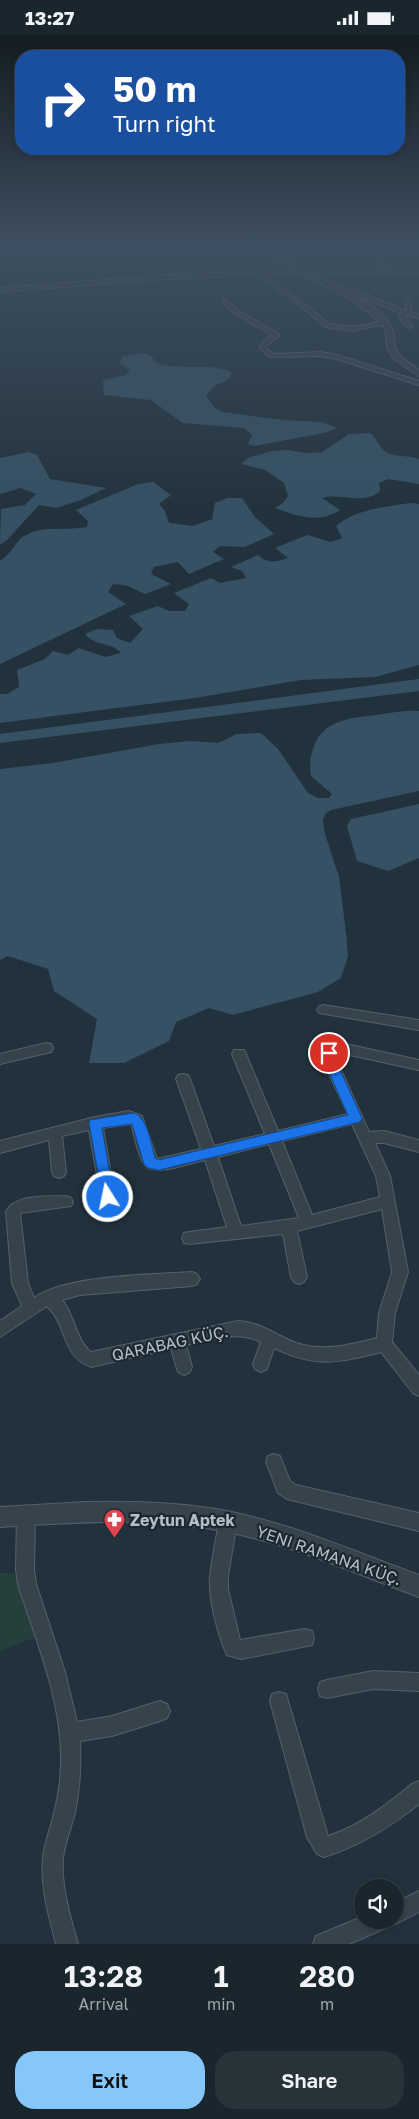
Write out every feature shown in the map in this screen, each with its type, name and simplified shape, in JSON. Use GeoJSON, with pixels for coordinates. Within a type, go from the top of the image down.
{"type":"FeatureCollection","features":[{"type":"Feature","properties":{"kind":"street"},"geometry":{"type":"LineString","coordinates":[[273,338],[264,344],[263,348],[272,356],[320,353],[334,355],[419,383]]}},
{"type":"Feature","properties":{"kind":"street"},"geometry":{"type":"LineString","coordinates":[[391,338],[392,352],[405,365],[419,374]]}},
{"type":"Feature","properties":{"kind":"street"},"geometry":{"type":"LineString","coordinates":[[323,1010],[419,1025]]}},
{"type":"Feature","properties":{"kind":"street"},"geometry":{"type":"LineString","coordinates":[[0,1059],[46,1048]]}},
{"type":"Feature","properties":{"kind":"street"},"geometry":{"type":"LineString","coordinates":[[419,1065],[341,1048],[334,1049],[329,1053],[329,1059],[383,1176],[388,1201],[400,1272],[387,1313],[384,1344],[419,1388]]}},
{"type":"Feature","properties":{"kind":"street"},"geometry":{"type":"LineString","coordinates":[[239,1054],[308,1222]]}},
{"type":"Feature","properties":{"kind":"street"},"geometry":{"type":"LineString","coordinates":[[183,1079],[210,1153],[236,1234]]}},
{"type":"Feature","properties":{"kind":"street"},"geometry":{"type":"LineString","coordinates":[[0,1147],[95,1123],[134,1118],[137,1121],[149,1160],[153,1165],[159,1165],[356,1118]]}},
{"type":"Feature","properties":{"kind":"street"},"geometry":{"type":"LineString","coordinates":[[95,1123],[108,1197]]}},
{"type":"Feature","properties":{"kind":"street"},"geometry":{"type":"LineString","coordinates":[[55,1132],[59,1172]]}},
{"type":"Feature","properties":{"kind":"street"},"geometry":{"type":"LineString","coordinates":[[366,1138],[384,1137],[419,1146]]}},
{"type":"Feature","properties":{"kind":"street"},"geometry":{"type":"LineString","coordinates":[[189,1238],[290,1227],[388,1201]]}},
{"type":"Feature","properties":{"kind":"street"},"geometry":{"type":"LineString","coordinates":[[30,1308],[20,1283],[13,1212],[16,1207],[21,1206],[66,1202]]}},
{"type":"Feature","properties":{"kind":"street"},"geometry":{"type":"LineString","coordinates":[[290,1227],[299,1277]]}},
{"type":"Feature","properties":{"kind":"street"},"geometry":{"type":"LineString","coordinates":[[0,1330],[47,1297],[80,1288],[192,1279]]}},
{"type":"Feature","properties":{"kind":"street","name":"QARABAĞ KÜÇ."},"geometry":{"type":"LineString","coordinates":[[47,1297],[66,1319],[79,1353],[84,1358],[91,1360],[238,1328],[251,1329],[295,1350],[332,1355],[384,1344]]}},
{"type":"Feature","properties":{"kind":"street"},"geometry":{"type":"LineString","coordinates":[[260,1364],[270,1338]]}},
{"type":"Feature","properties":{"kind":"street"},"geometry":{"type":"LineString","coordinates":[[177,1340],[184,1367]]}},
{"type":"Feature","properties":{"kind":"street"},"geometry":{"type":"LineString","coordinates":[[274,1462],[284,1487],[293,1493],[419,1522]]}},
{"type":"Feature","properties":{"kind":"street","name":"YENI RAMANA KÜÇ."},"geometry":{"type":"LineString","coordinates":[[0,1517],[134,1511],[170,1513],[228,1522],[301,1543],[419,1587]]}},
{"type":"Feature","properties":{"kind":"street"},"geometry":{"type":"LineString","coordinates":[[26,1515],[25,1570],[27,1584],[61,1694],[70,1733],[71,1761],[66,1806],[53,1858],[60,1921],[67,1944]]}},
{"type":"Feature","properties":{"kind":"street"},"geometry":{"type":"LineString","coordinates":[[228,1522],[218,1589],[230,1640],[234,1648],[241,1650],[305,1638]]}},
{"type":"Feature","properties":{"kind":"street"},"geometry":{"type":"LineString","coordinates":[[327,1689],[373,1680],[419,1682]]}},
{"type":"Feature","properties":{"kind":"street"},"geometry":{"type":"LineString","coordinates":[[279,1701],[317,1837],[324,1847],[344,1842],[394,1811],[419,1791]]}},
{"type":"Feature","properties":{"kind":"street"},"geometry":{"type":"LineString","coordinates":[[70,1733],[112,1726],[160,1711]]}},
{"type":"Feature","properties":{"kind":"street"},"geometry":{"type":"LineString","coordinates":[[404,1909],[419,1901]]}},
{"type":"Feature","properties":{"kind":"street"},"geometry":{"type":"LineString","coordinates":[[324,1944],[360,1929]]}},
{"type":"Feature","properties":{"kind":"green space"},"geometry":{"type":"Polygon","coordinates":[[[0,1573],[14,1573],[36,1637],[0,1651],[0,1573]]]}},
{"type":"Feature","properties":{"kind":"water"},"geometry":{"type":"Polygon","coordinates":[[[144,353],[152,357],[156,363],[165,365],[214,367],[232,372],[229,379],[214,386],[206,396],[214,407],[222,412],[284,420],[321,422],[338,428],[324,433],[254,446],[248,444],[252,435],[244,428],[183,423],[151,400],[104,395],[103,380],[126,375],[130,370],[119,363],[123,356],[144,353]]]}},
{"type":"Feature","properties":{"kind":"water"},"geometry":{"type":"Polygon","coordinates":[[[370,433],[386,452],[419,459],[419,484],[388,479],[379,483],[380,491],[367,498],[337,496],[322,498],[340,510],[324,517],[316,518],[291,514],[275,508],[284,502],[288,496],[284,483],[265,470],[241,464],[248,458],[271,451],[322,452],[349,434],[370,433]]]}},
{"type":"Feature","properties":{"kind":"water"},"geometry":{"type":"Polygon","coordinates":[[[29,452],[37,455],[50,479],[106,488],[81,500],[56,508],[39,505],[6,541],[0,545],[1,509],[25,505],[36,494],[21,488],[0,494],[0,458],[29,452]]]}},
{"type":"Feature","properties":{"kind":"water"},"geometry":{"type":"Polygon","coordinates":[[[153,482],[171,495],[159,504],[165,511],[169,523],[193,526],[212,519],[215,503],[227,498],[242,498],[255,517],[274,534],[245,547],[220,546],[213,552],[224,559],[189,574],[178,562],[154,567],[151,574],[171,584],[145,594],[125,585],[113,584],[108,592],[126,604],[0,664],[0,561],[24,536],[47,529],[87,527],[88,521],[76,510],[138,484],[153,482]]]}},
{"type":"Feature","properties":{"kind":"water"},"geometry":{"type":"Polygon","coordinates":[[[410,503],[419,504],[419,665],[375,677],[301,680],[195,698],[0,723],[0,694],[7,694],[19,687],[17,670],[45,659],[53,651],[68,655],[79,648],[105,657],[121,653],[113,647],[89,638],[85,634],[97,629],[113,630],[117,638],[130,643],[143,629],[129,616],[158,606],[169,611],[185,611],[189,604],[174,593],[211,578],[220,583],[246,578],[242,571],[231,567],[258,555],[265,560],[272,561],[288,558],[275,548],[307,535],[331,542],[342,538],[336,526],[352,516],[362,512],[410,503]]]}},
{"type":"Feature","properties":{"kind":"water"},"geometry":{"type":"Polygon","coordinates":[[[419,679],[419,691],[0,743],[0,734],[419,679]]]}},
{"type":"Feature","properties":{"kind":"water"},"geometry":{"type":"Polygon","coordinates":[[[419,711],[419,791],[331,810],[325,814],[323,820],[325,834],[339,877],[348,956],[341,978],[318,992],[233,1015],[209,1008],[176,1022],[169,1041],[124,1063],[89,1063],[97,1019],[54,991],[48,969],[8,956],[0,960],[0,769],[53,763],[159,744],[190,741],[218,743],[237,734],[261,733],[278,749],[308,793],[318,798],[329,798],[332,794],[311,776],[310,769],[313,749],[317,739],[323,732],[338,722],[356,717],[419,711]]]}},
{"type":"Feature","properties":{"kind":"water"},"geometry":{"type":"Polygon","coordinates":[[[419,804],[419,858],[388,871],[357,861],[347,826],[351,819],[419,804]]]}},
{"type":"Feature","properties":{"kind":"place","name":"Zeytun Aptek"},"geometry":{"type":"Point","coordinates":[114,1539]}},
{"type":"Feature","properties":{"kind":"route"},"geometry":{"type":"LineString","coordinates":[[108,1197],[95,1123],[129,1117],[134,1118],[137,1121],[149,1160],[153,1165],[159,1165],[356,1118],[329,1059],[329,1053]]}}]}
